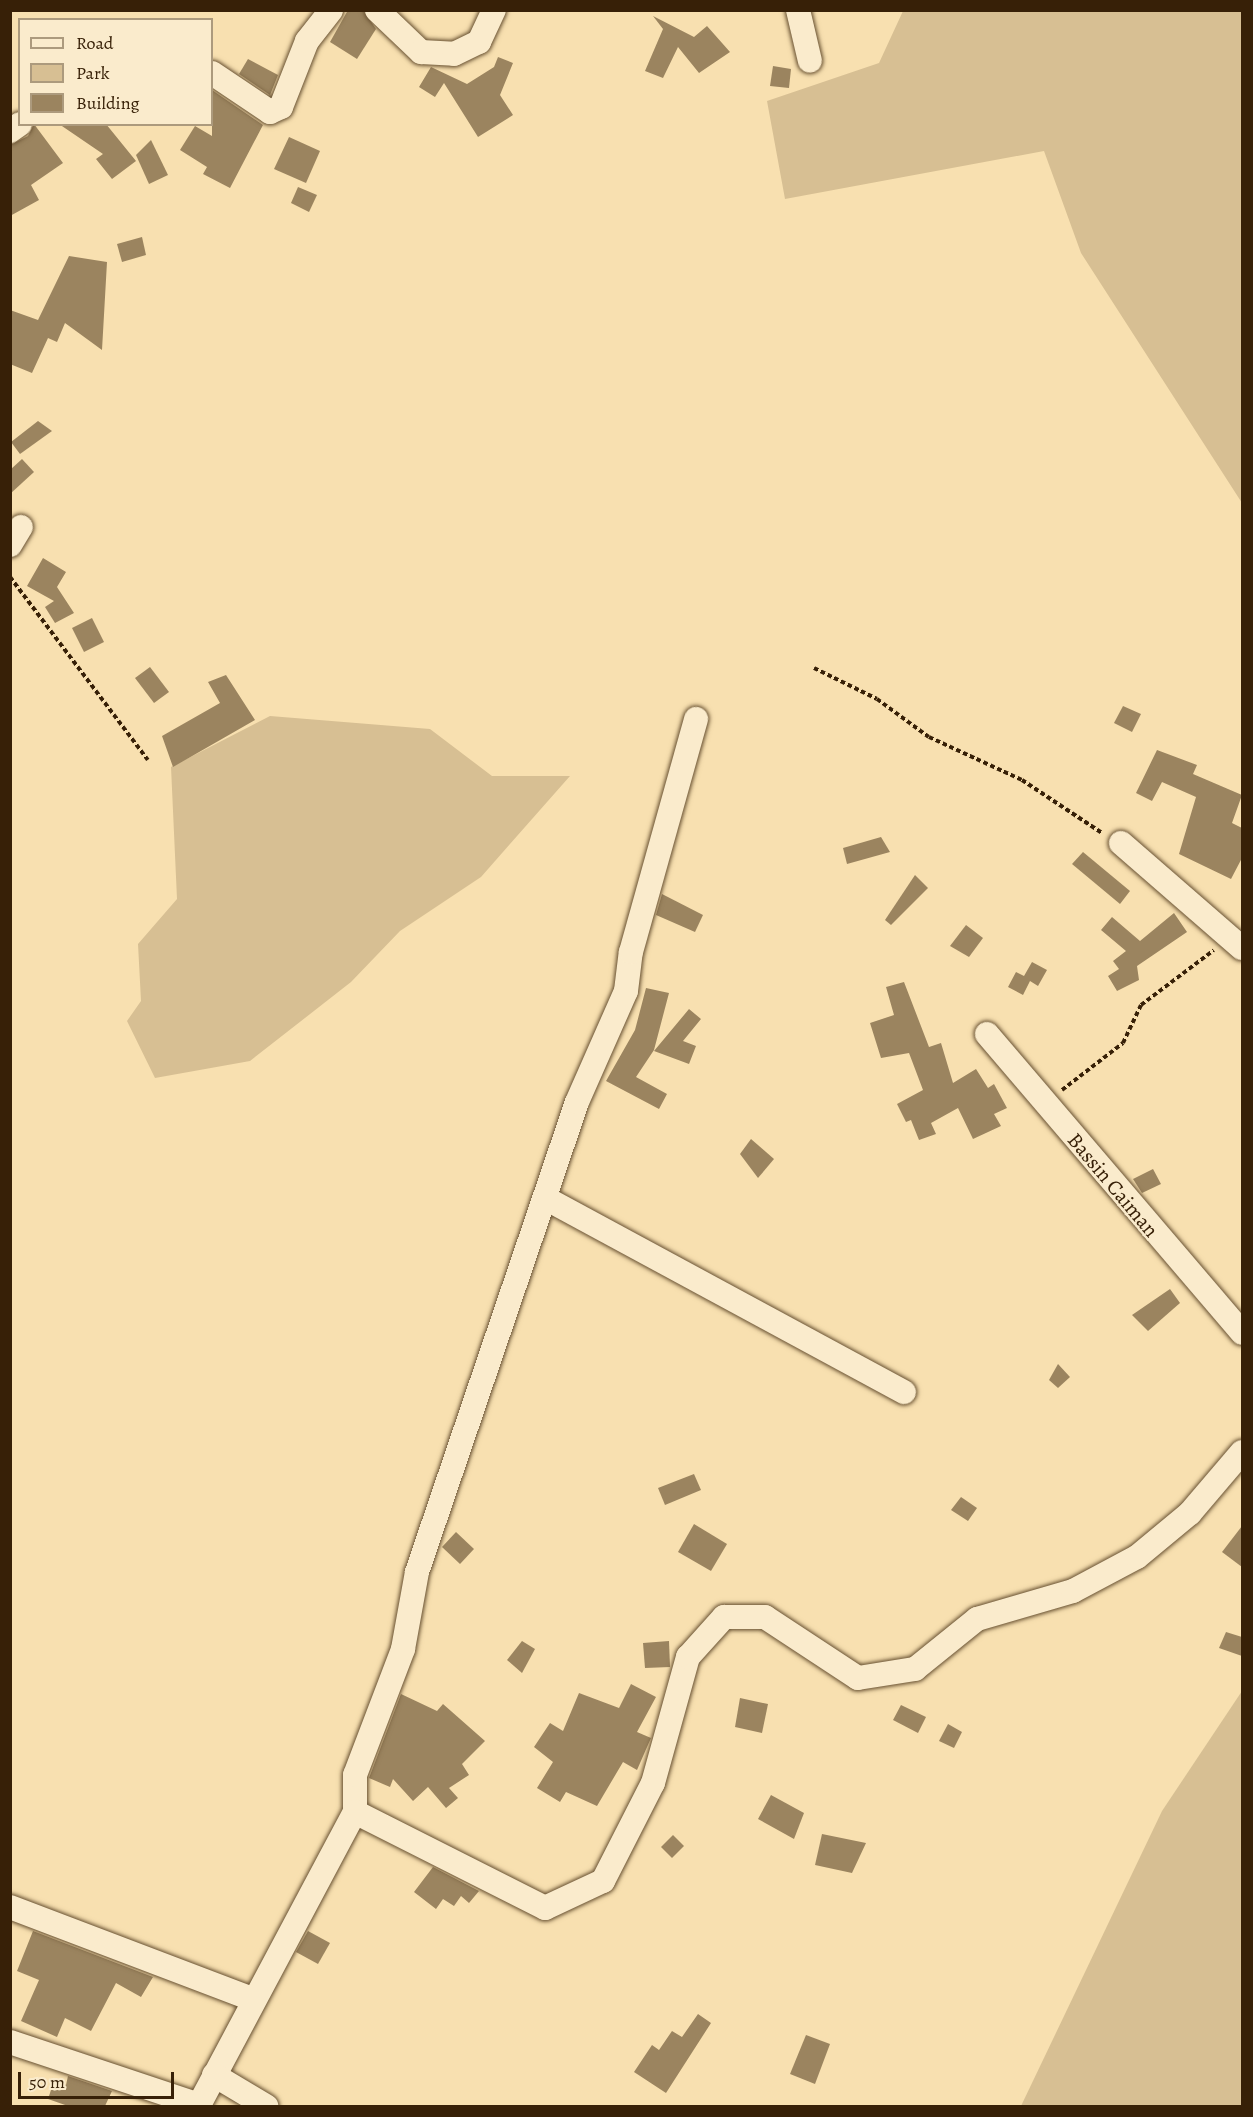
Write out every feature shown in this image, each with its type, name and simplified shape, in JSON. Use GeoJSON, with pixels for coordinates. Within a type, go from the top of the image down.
{"type":"FeatureCollection","features":[{"type":"Feature","properties":{"kind":"street"},"geometry":{"type":"LineString","coordinates":[[213,74],[270,112],[276,110],[307,41],[331,10]]}},
{"type":"Feature","properties":{"kind":"street"},"geometry":{"type":"LineString","coordinates":[[378,10],[421,52],[454,54],[479,42],[494,10]]}},
{"type":"Feature","properties":{"kind":"street"},"geometry":{"type":"LineString","coordinates":[[798,10],[810,61]]}},
{"type":"Feature","properties":{"kind":"street"},"geometry":{"type":"LineString","coordinates":[[10,2042],[199,2106],[252,2000],[355,1812],[355,1775],[403,1649],[417,1572],[577,1102],[626,991],[631,952],[696,719]]}},
{"type":"Feature","properties":{"kind":"street"},"geometry":{"type":"LineString","coordinates":[[1121,843],[1236,943]]}},
{"type":"Feature","properties":{"kind":"street","name":"Bassin Caiman"},"geometry":{"type":"LineString","coordinates":[[987,1034],[1242,1333]]}},
{"type":"Feature","properties":{"kind":"street"},"geometry":{"type":"LineString","coordinates":[[545,1198],[904,1392]]}},
{"type":"Feature","properties":{"kind":"street"},"geometry":{"type":"LineString","coordinates":[[355,1812],[544,1908],[603,1881],[653,1783],[688,1657],[724,1617],[765,1617],[858,1678],[915,1669],[977,1619],[1073,1591],[1137,1557],[1190,1513],[1242,1452]]}},
{"type":"Feature","properties":{"kind":"street"},"geometry":{"type":"LineString","coordinates":[[10,1907],[252,2000]]}},
{"type":"Feature","properties":{"kind":"street"},"geometry":{"type":"LineString","coordinates":[[214,2076],[266,2106]]}},
{"type":"Feature","properties":{"kind":"path"},"geometry":{"type":"LineString","coordinates":[[10,576],[148,760]]}},
{"type":"Feature","properties":{"kind":"path"},"geometry":{"type":"LineString","coordinates":[[814,668],[878,699],[929,737],[1022,780],[1121,843]]}},
{"type":"Feature","properties":{"kind":"path"},"geometry":{"type":"LineString","coordinates":[[1045,1103],[1123,1043],[1141,1005],[1236,943]]}},
{"type":"Feature","properties":{"kind":"green space"},"geometry":{"type":"Polygon","coordinates":[[[903,11],[1242,11],[1242,503],[1081,253],[1044,151],[785,199],[767,101],[879,63],[903,11]]]}},
{"type":"Feature","properties":{"kind":"green space"},"geometry":{"type":"Polygon","coordinates":[[[270,716],[430,729],[492,776],[570,776],[481,877],[400,931],[351,982],[250,1061],[155,1078],[127,1021],[141,1001],[138,944],[177,899],[171,767],[270,716]]]}},
{"type":"Feature","properties":{"kind":"green space"},"geometry":{"type":"Polygon","coordinates":[[[1242,1691],[1242,2106],[1021,2106],[1162,1811],[1242,1691]]]}},
{"type":"Feature","properties":{"kind":"building"},"geometry":{"type":"Polygon","coordinates":[[[348,10],[363,10],[376,29],[357,59],[330,42],[348,10]]]}},
{"type":"Feature","properties":{"kind":"building"},"geometry":{"type":"Polygon","coordinates":[[[653,16],[694,37],[707,26],[730,52],[699,73],[678,47],[663,78],[645,71],[663,29],[653,16]]]}},
{"type":"Feature","properties":{"kind":"building"},"geometry":{"type":"Polygon","coordinates":[[[498,57],[513,63],[500,95],[513,115],[478,137],[444,83],[435,97],[419,87],[431,67],[467,84],[494,67],[498,57]]]}},
{"type":"Feature","properties":{"kind":"building"},"geometry":{"type":"Polygon","coordinates":[[[248,59],[278,75],[270,95],[239,74],[248,59]]]}},
{"type":"Feature","properties":{"kind":"building"},"geometry":{"type":"Polygon","coordinates":[[[773,66],[791,69],[789,88],[770,86],[773,66]]]}},
{"type":"Feature","properties":{"kind":"building"},"geometry":{"type":"Polygon","coordinates":[[[213,91],[263,125],[230,188],[203,174],[207,167],[180,150],[195,126],[212,136],[213,91]]]}},
{"type":"Feature","properties":{"kind":"building"},"geometry":{"type":"Polygon","coordinates":[[[33,126],[35,126],[63,163],[31,185],[39,200],[10,216],[10,145],[28,136],[33,126]]]}},
{"type":"Feature","properties":{"kind":"building"},"geometry":{"type":"Polygon","coordinates":[[[62,126],[108,126],[136,161],[112,179],[96,159],[103,154],[62,126]]]}},
{"type":"Feature","properties":{"kind":"building"},"geometry":{"type":"Polygon","coordinates":[[[289,137],[320,151],[306,183],[274,169],[289,137]]]}},
{"type":"Feature","properties":{"kind":"building"},"geometry":{"type":"Polygon","coordinates":[[[151,140],[168,175],[149,184],[136,155],[151,140]]]}},
{"type":"Feature","properties":{"kind":"building"},"geometry":{"type":"Polygon","coordinates":[[[298,187],[317,195],[309,212],[291,203],[298,187]]]}},
{"type":"Feature","properties":{"kind":"building"},"geometry":{"type":"Polygon","coordinates":[[[142,237],[146,255],[122,262],[117,244],[142,237]]]}},
{"type":"Feature","properties":{"kind":"building"},"geometry":{"type":"Polygon","coordinates":[[[69,256],[107,262],[102,350],[65,323],[57,342],[48,338],[32,373],[10,364],[10,310],[38,320],[69,256]]]}},
{"type":"Feature","properties":{"kind":"building"},"geometry":{"type":"Polygon","coordinates":[[[38,421],[52,431],[20,454],[11,442],[38,421]]]}},
{"type":"Feature","properties":{"kind":"building"},"geometry":{"type":"Polygon","coordinates":[[[22,459],[34,472],[10,494],[10,470],[22,459]]]}},
{"type":"Feature","properties":{"kind":"building"},"geometry":{"type":"Polygon","coordinates":[[[43,558],[66,572],[57,587],[74,613],[55,623],[45,607],[54,601],[27,586],[43,558]]]}},
{"type":"Feature","properties":{"kind":"building"},"geometry":{"type":"Polygon","coordinates":[[[92,618],[104,642],[84,652],[72,628],[92,618]]]}},
{"type":"Feature","properties":{"kind":"building"},"geometry":{"type":"Polygon","coordinates":[[[150,667],[169,692],[154,703],[135,678],[150,667]]]}},
{"type":"Feature","properties":{"kind":"building"},"geometry":{"type":"Polygon","coordinates":[[[226,675],[255,720],[173,767],[162,736],[220,703],[208,682],[226,675]]]}},
{"type":"Feature","properties":{"kind":"building"},"geometry":{"type":"Polygon","coordinates":[[[1123,706],[1141,714],[1132,732],[1114,723],[1123,706]]]}},
{"type":"Feature","properties":{"kind":"building"},"geometry":{"type":"Polygon","coordinates":[[[1157,750],[1197,765],[1193,774],[1242,795],[1232,823],[1242,828],[1242,858],[1231,879],[1179,854],[1196,797],[1162,782],[1152,801],[1136,793],[1157,750]]]}},
{"type":"Feature","properties":{"kind":"building"},"geometry":{"type":"Polygon","coordinates":[[[881,837],[890,852],[847,864],[843,848],[881,837]]]}},
{"type":"Feature","properties":{"kind":"building"},"geometry":{"type":"Polygon","coordinates":[[[1083,852],[1130,891],[1120,904],[1072,864],[1083,852]]]}},
{"type":"Feature","properties":{"kind":"building"},"geometry":{"type":"Polygon","coordinates":[[[915,875],[928,888],[891,925],[885,920],[915,875]]]}},
{"type":"Feature","properties":{"kind":"building"},"geometry":{"type":"Polygon","coordinates":[[[662,894],[703,915],[695,932],[656,915],[662,894]]]}},
{"type":"Feature","properties":{"kind":"building"},"geometry":{"type":"Polygon","coordinates":[[[1174,913],[1187,932],[1137,966],[1139,980],[1117,991],[1108,976],[1119,969],[1113,961],[1126,951],[1101,930],[1112,917],[1140,941],[1174,913]]]}},
{"type":"Feature","properties":{"kind":"building"},"geometry":{"type":"Polygon","coordinates":[[[966,925],[983,938],[969,957],[950,946],[966,925]]]}},
{"type":"Feature","properties":{"kind":"building"},"geometry":{"type":"Polygon","coordinates":[[[1032,962],[1047,970],[1038,986],[1030,981],[1023,995],[1008,987],[1016,972],[1024,976],[1032,962]]]}},
{"type":"Feature","properties":{"kind":"building"},"geometry":{"type":"Polygon","coordinates":[[[904,982],[929,1047],[941,1043],[953,1083],[976,1069],[988,1088],[994,1084],[1007,1108],[994,1114],[1001,1126],[973,1139],[958,1108],[931,1123],[936,1134],[919,1140],[911,1120],[906,1122],[897,1104],[923,1090],[909,1053],[881,1058],[870,1023],[894,1015],[886,987],[904,982]]]}},
{"type":"Feature","properties":{"kind":"building"},"geometry":{"type":"Polygon","coordinates":[[[646,988],[669,993],[654,1050],[636,1077],[667,1094],[659,1109],[606,1081],[635,1030],[646,988]]]}},
{"type":"Feature","properties":{"kind":"building"},"geometry":{"type":"Polygon","coordinates":[[[689,1009],[701,1019],[683,1041],[696,1046],[689,1064],[654,1051],[689,1009]]]}},
{"type":"Feature","properties":{"kind":"building"},"geometry":{"type":"Polygon","coordinates":[[[751,1139],[774,1159],[758,1178],[740,1154],[751,1139]]]}},
{"type":"Feature","properties":{"kind":"building"},"geometry":{"type":"Polygon","coordinates":[[[1153,1169],[1161,1184],[1142,1193],[1133,1179],[1153,1169]]]}},
{"type":"Feature","properties":{"kind":"building"},"geometry":{"type":"Polygon","coordinates":[[[1170,1289],[1180,1303],[1148,1331],[1132,1315],[1170,1289]]]}},
{"type":"Feature","properties":{"kind":"building"},"geometry":{"type":"Polygon","coordinates":[[[1058,1364],[1070,1377],[1058,1388],[1049,1380],[1058,1364]]]}},
{"type":"Feature","properties":{"kind":"building"},"geometry":{"type":"Polygon","coordinates":[[[694,1474],[701,1490],[665,1505],[658,1488],[694,1474]]]}},
{"type":"Feature","properties":{"kind":"building"},"geometry":{"type":"Polygon","coordinates":[[[961,1497],[977,1508],[968,1521],[951,1510],[961,1497]]]}},
{"type":"Feature","properties":{"kind":"building"},"geometry":{"type":"Polygon","coordinates":[[[694,1524],[727,1544],[711,1571],[678,1552],[694,1524]]]}},
{"type":"Feature","properties":{"kind":"building"},"geometry":{"type":"Polygon","coordinates":[[[1242,1526],[1242,1567],[1222,1552],[1242,1526]]]}},
{"type":"Feature","properties":{"kind":"building"},"geometry":{"type":"Polygon","coordinates":[[[456,1532],[474,1549],[460,1564],[442,1547],[456,1532]]]}},
{"type":"Feature","properties":{"kind":"building"},"geometry":{"type":"Polygon","coordinates":[[[1226,1632],[1242,1637],[1242,1656],[1219,1648],[1226,1632]]]}},
{"type":"Feature","properties":{"kind":"building"},"geometry":{"type":"Polygon","coordinates":[[[522,1641],[535,1649],[522,1673],[507,1660],[522,1641]]]}},
{"type":"Feature","properties":{"kind":"building"},"geometry":{"type":"Polygon","coordinates":[[[669,1641],[670,1667],[645,1668],[643,1643],[669,1641]]]}},
{"type":"Feature","properties":{"kind":"building"},"geometry":{"type":"Polygon","coordinates":[[[631,1684],[656,1697],[637,1732],[651,1738],[637,1770],[623,1762],[597,1806],[566,1792],[560,1802],[537,1788],[553,1762],[534,1747],[550,1723],[563,1731],[579,1693],[619,1708],[631,1684]]]}},
{"type":"Feature","properties":{"kind":"building"},"geometry":{"type":"Polygon","coordinates":[[[401,1694],[437,1711],[443,1704],[485,1741],[462,1764],[469,1775],[449,1788],[458,1798],[446,1808],[428,1787],[413,1801],[393,1779],[390,1787],[369,1778],[401,1694]]]}},
{"type":"Feature","properties":{"kind":"building"},"geometry":{"type":"Polygon","coordinates":[[[740,1698],[768,1704],[762,1733],[735,1727],[740,1698]]]}},
{"type":"Feature","properties":{"kind":"building"},"geometry":{"type":"Polygon","coordinates":[[[901,1705],[926,1717],[918,1733],[893,1720],[901,1705]]]}},
{"type":"Feature","properties":{"kind":"building"},"geometry":{"type":"Polygon","coordinates":[[[948,1724],[962,1732],[954,1748],[939,1741],[948,1724]]]}},
{"type":"Feature","properties":{"kind":"building"},"geometry":{"type":"Polygon","coordinates":[[[771,1795],[804,1813],[794,1839],[758,1819],[771,1795]]]}},
{"type":"Feature","properties":{"kind":"building"},"geometry":{"type":"Polygon","coordinates":[[[822,1834],[866,1843],[852,1873],[815,1865],[822,1834]]]}},
{"type":"Feature","properties":{"kind":"building"},"geometry":{"type":"Polygon","coordinates":[[[673,1835],[684,1846],[672,1858],[661,1847],[673,1835]]]}},
{"type":"Feature","properties":{"kind":"building"},"geometry":{"type":"Polygon","coordinates":[[[433,1867],[479,1891],[469,1903],[461,1896],[454,1906],[443,1899],[436,1909],[414,1892],[433,1867]]]}},
{"type":"Feature","properties":{"kind":"building"},"geometry":{"type":"Polygon","coordinates":[[[33,1931],[153,1977],[141,1997],[116,1983],[91,2031],[65,2018],[57,2037],[21,2021],[39,1980],[17,1971],[33,1931]]]}},
{"type":"Feature","properties":{"kind":"building"},"geometry":{"type":"Polygon","coordinates":[[[308,1931],[330,1943],[318,1964],[296,1952],[308,1931]]]}},
{"type":"Feature","properties":{"kind":"building"},"geometry":{"type":"Polygon","coordinates":[[[698,2014],[711,2023],[666,2093],[634,2072],[652,2045],[659,2050],[672,2031],[682,2037],[698,2014]]]}},
{"type":"Feature","properties":{"kind":"building"},"geometry":{"type":"Polygon","coordinates":[[[806,2035],[830,2044],[815,2084],[790,2074],[806,2035]]]}},
{"type":"Feature","properties":{"kind":"building"},"geometry":{"type":"Polygon","coordinates":[[[68,2076],[112,2091],[105,2106],[68,2106],[48,2099],[54,2081],[66,2085],[68,2076]]]}}]}
